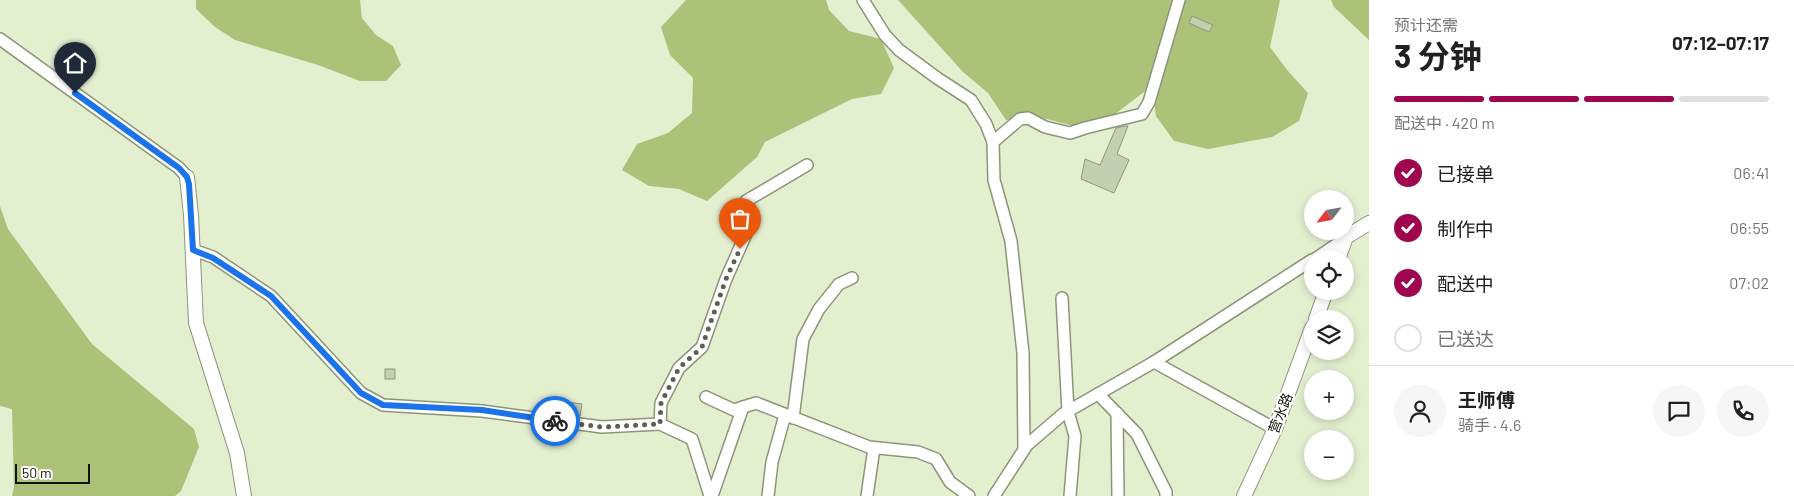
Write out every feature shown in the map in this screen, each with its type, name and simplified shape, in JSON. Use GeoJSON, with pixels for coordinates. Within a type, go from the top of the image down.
{"type":"FeatureCollection","features":[{"type":"Feature","properties":{"kind":"street"},"geometry":{"type":"LineString","coordinates":[[863,0],[885,35],[899,50],[971,100],[986,124],[993,142],[994,180],[1011,241],[1023,353],[1024,449]]}},
{"type":"Feature","properties":{"kind":"street"},"geometry":{"type":"LineString","coordinates":[[993,142],[1020,119],[1028,118],[1045,127],[1070,133],[1142,114],[1149,102],[1179,0]]}},
{"type":"Feature","properties":{"kind":"street"},"geometry":{"type":"LineString","coordinates":[[0,39],[179,168],[187,177],[196,323],[237,453],[244,496]]}},
{"type":"Feature","properties":{"kind":"street"},"geometry":{"type":"LineString","coordinates":[[660,424],[661,403],[679,368],[702,347],[726,279],[746,234],[746,201],[806,166]]}},
{"type":"Feature","properties":{"kind":"street"},"geometry":{"type":"LineString","coordinates":[[1354,232],[1369,223]]}},
{"type":"Feature","properties":{"kind":"street"},"geometry":{"type":"LineString","coordinates":[[1328,250],[1343,240]]}},
{"type":"Feature","properties":{"kind":"street"},"geometry":{"type":"LineString","coordinates":[[193,250],[213,258],[271,296],[361,393],[383,405],[482,410],[602,427],[660,424],[692,439],[711,496]]}},
{"type":"Feature","properties":{"kind":"street"},"geometry":{"type":"LineString","coordinates":[[994,496],[1027,445],[1068,412],[1154,362],[1304,266]]}},
{"type":"Feature","properties":{"kind":"street"},"geometry":{"type":"LineString","coordinates":[[768,496],[772,462],[789,416],[803,339],[819,309],[839,284],[852,278]]}},
{"type":"Feature","properties":{"kind":"street"},"geometry":{"type":"LineString","coordinates":[[1062,298],[1068,412],[1075,436],[1070,496]]}},
{"type":"Feature","properties":{"kind":"street","name":"营水路"},"geometry":{"type":"LineString","coordinates":[[1244,496],[1275,430],[1304,350]]}},
{"type":"Feature","properties":{"kind":"street"},"geometry":{"type":"LineString","coordinates":[[1154,362],[1275,430]]}},
{"type":"Feature","properties":{"kind":"street"},"geometry":{"type":"LineString","coordinates":[[1098,394],[1137,434],[1166,492],[1166,496]]}},
{"type":"Feature","properties":{"kind":"street"},"geometry":{"type":"LineString","coordinates":[[706,397],[734,410],[756,403],[874,448],[918,452],[936,459],[950,482],[969,496]]}},
{"type":"Feature","properties":{"kind":"street"},"geometry":{"type":"LineString","coordinates":[[711,496],[742,407]]}},
{"type":"Feature","properties":{"kind":"street"},"geometry":{"type":"LineString","coordinates":[[1117,413],[1118,496]]}},
{"type":"Feature","properties":{"kind":"street"},"geometry":{"type":"LineString","coordinates":[[868,496],[874,448]]}},
{"type":"Feature","properties":{"kind":"green space"},"geometry":{"type":"Polygon","coordinates":[[[196,0],[360,0],[362,18],[376,35],[393,46],[401,65],[386,81],[360,81],[318,65],[235,40],[215,27],[196,9],[196,0]]]}},
{"type":"Feature","properties":{"kind":"green space"},"geometry":{"type":"Polygon","coordinates":[[[686,0],[826,0],[829,10],[849,31],[881,39],[894,68],[881,94],[852,99],[765,142],[757,157],[707,201],[679,189],[649,186],[622,170],[637,144],[668,133],[692,113],[693,78],[670,55],[661,27],[686,0]]]}},
{"type":"Feature","properties":{"kind":"green space"},"geometry":{"type":"Polygon","coordinates":[[[898,0],[1280,0],[1270,47],[1308,93],[1299,121],[1272,137],[1208,149],[1174,141],[1156,116],[1152,86],[1102,124],[1070,125],[1039,117],[1006,120],[988,93],[963,72],[898,0]]]}},
{"type":"Feature","properties":{"kind":"green space"},"geometry":{"type":"Polygon","coordinates":[[[1331,0],[1369,0],[1369,40],[1334,7],[1331,0]]]}},
{"type":"Feature","properties":{"kind":"green space"},"geometry":{"type":"Polygon","coordinates":[[[0,206],[8,229],[92,344],[194,429],[199,447],[181,491],[175,496],[12,496],[14,487],[12,409],[0,406],[0,206]]]}},
{"type":"Feature","properties":{"kind":"building"},"geometry":{"type":"Polygon","coordinates":[[[1192,16],[1213,25],[1209,32],[1189,23],[1192,16]]]}},
{"type":"Feature","properties":{"kind":"building"},"geometry":{"type":"Polygon","coordinates":[[[1128,126],[1117,154],[1129,160],[1114,193],[1081,179],[1085,159],[1100,165],[1116,128],[1128,126]]]}},
{"type":"Feature","properties":{"kind":"building"},"geometry":{"type":"Polygon","coordinates":[[[385,369],[395,369],[395,379],[385,379],[385,369]]]}},
{"type":"Feature","properties":{"kind":"building"},"geometry":{"type":"Polygon","coordinates":[[[568,402],[582,404],[580,416],[566,415],[568,402]]]}},
{"type":"Feature","properties":{"kind":"way so far"},"geometry":{"type":"LineString","coordinates":[[555,421],[602,427],[660,424],[661,403],[679,368],[702,347],[726,279],[740,249]]}},
{"type":"Feature","properties":{"kind":"route"},"geometry":{"type":"LineString","coordinates":[[75,93],[179,168],[187,177],[189,184],[193,250],[213,258],[271,296],[361,393],[383,405],[482,410],[555,421]]}}]}
